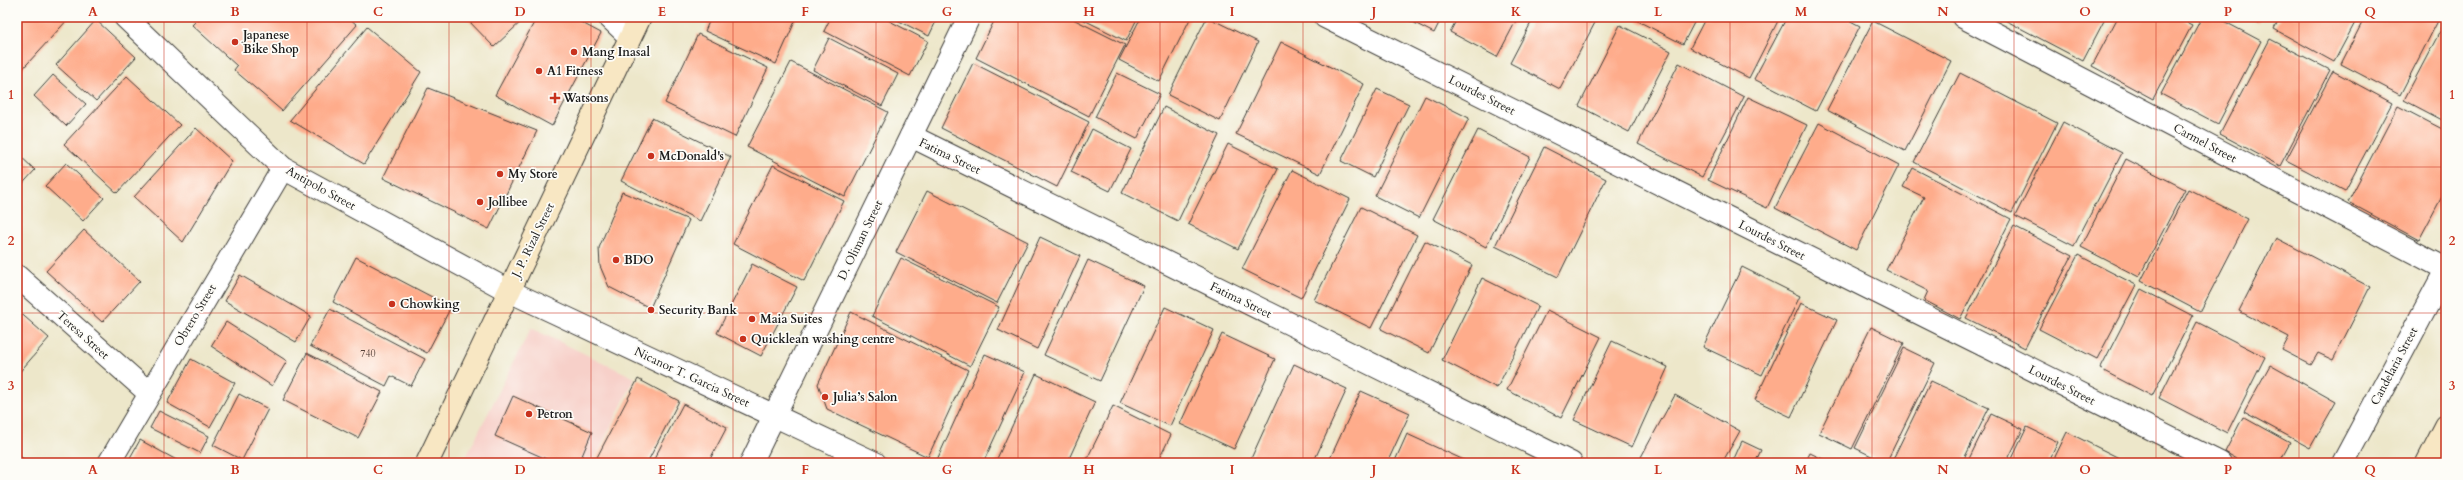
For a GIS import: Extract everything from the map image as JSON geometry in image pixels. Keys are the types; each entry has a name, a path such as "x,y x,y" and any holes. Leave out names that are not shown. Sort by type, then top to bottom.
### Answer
{"main road":[{"name":"J. P. Rizal Street","path":"427,463 640,17"},
{"path":"2427,463 2446,426"}],"street":[{"name":"Antipolo Street","path":"125,17 283,168 509,291"},
{"path":"609,17 630,37"},
{"name":"D. Oliman Street","path":"751,463 969,17"},
{"name":"Lourdes Street","path":"1325,17 2220,463"},
{"name":"Carmel Street","path":"1963,17 2446,269"},
{"name":"Fatima Street","path":"910,136 1571,463"},
{"name":"Obrero Street","path":"109,463 283,168"},
{"name":"Candelaria Street","path":"2343,463 2446,269"},
{"name":"Teresa Street","path":"17,276 149,393"},
{"name":"Nicanor T. Garcia Street","path":"509,291 875,463"}],"shaded area":[{"path":"531,328 635,378 593,463 463,463"}],"building":[{"path":"70,17 17,75 17,18"},
{"path":"200,17 348,17 357,25 282,111 234,70 237,66 192,25"},
{"path":"465,17 526,17 494,47"},
{"path":"537,17 571,17 601,33 552,126 495,95"},
{"path":"711,17 797,17 776,64 705,31"},
{"path":"831,17 882,17 928,41 910,76 824,31"},
{"path":"891,17 938,17 929,36"},
{"path":"996,17 1069,17 1125,45 1089,116 976,58"},
{"path":"1078,17 1138,17 1126,41"},
{"path":"1141,17 1191,17 1159,81 1119,60"},
{"path":"1207,17 1258,42 1220,121 1168,95"},
{"path":"1403,17 1442,17 1434,33"},
{"path":"1458,17 1518,17 1497,57 1450,32"},
{"path":"1534,17 1598,17 1560,89 1510,63"},
{"path":"1630,17 1697,17 1683,44"},
{"path":"1706,17 1780,17 1749,78 1690,48"},
{"path":"1787,17 1843,17 1860,26 1816,111 1754,79"},
{"path":"1999,17 2106,17 2083,61"},
{"path":"2118,17 2176,17 2192,25 2153,99 2092,66"},
{"path":"2202,17 2216,17 2261,41 2218,124 2161,94"},
{"path":"2248,17 2262,17 2259,23"},
{"path":"2280,17 2358,17 2334,62 2274,29"},
{"path":"2365,17 2440,17 2400,95 2341,64"},
{"path":"96,20 136,57 96,101 56,65"},
{"path":"2446,20 2446,122 2404,100"},
{"path":"1873,21 1951,61 1905,151 1827,110"},
{"path":"1620,25 1671,51 1629,132 1579,106"},
{"path":"367,27 421,72 364,164 290,120"},
{"path":"698,34 768,68 735,137 665,103"},
{"path":"829,38 898,74 882,106 813,70"},
{"path":"2270,39 2330,70 2280,166 2220,134"},
{"path":"1281,42 1364,84 1320,174 1236,134"},
{"path":"791,62 888,112 845,197 747,147"},
{"path":"973,63 1089,122 1057,187 941,128"},
{"path":"1679,63 1744,97 1702,177 1638,144"},
{"path":"2333,71 2392,103 2345,191 2286,160"},
{"path":"1117,73 1160,94 1137,139 1095,117"},
{"path":"1960,73 2057,123 2012,213 1914,162"},
{"path":"53,75 86,104 66,126 34,96"},
{"path":"127,76 180,125 117,193 64,144"},
{"path":"428,88 537,131 489,229 383,178"},
{"path":"1377,89 1409,104 1373,177 1341,161"},
{"path":"1425,96 1469,118 1419,218 1375,196"},
{"path":"1748,97 1807,125 1767,208 1708,180"},
{"path":"2398,106 2446,131 2446,189 2419,240 2348,202"},
{"path":"1164,107 1219,135 1178,221 1122,193"},
{"path":"652,118 731,157 700,221 621,181"},
{"path":"2063,122 2122,153 2074,246 2015,216"},
{"path":"1819,123 1899,165 1856,250 1775,208"},
{"path":"196,128 232,161 183,242 134,197"},
{"path":"1092,129 1131,149 1110,191 1071,172"},
{"path":"1478,130 1530,157 1486,247 1433,219"},
{"path":"1228,144 1278,169 1238,249 1188,224"},
{"path":"1544,147 1606,179 1558,277 1495,246"},
{"path":"17,153 35,170 17,190"},
{"path":"2126,159 2185,189 2139,277 2081,247"},
{"path":"66,163 104,198 83,221 45,186"},
{"path":"773,165 844,201 804,281 733,244"},
{"path":"1913,168 2011,219 1960,319 1924,300 1928,291 1886,270 1924,197 1903,187"},
{"path":"1292,170 1350,199 1301,298 1242,269"},
{"path":"2188,189 2248,219 2200,312 2141,281"},
{"path":"927,191 1028,242 997,303 896,252"},
{"path":"622,192 689,220 650,308 609,287 600,266 599,248"},
{"path":"1361,207 1417,235 1371,328 1314,300"},
{"path":"2014,226 2072,256 2025,348 1966,318"},
{"path":"84,230 140,281 102,322 46,271"},
{"path":"1040,237 1080,256 1037,349 998,330"},
{"path":"2276,238 2370,287 2333,360 2318,353 2311,365 2282,350 2289,337 2239,311"},
{"path":"1425,241 1472,265 1429,353 1381,329"},
{"path":"2078,255 2136,285 2097,359 2039,329"},
{"name":"Chowking","path":"356,257 451,307 427,353 333,302"},
{"path":"901,258 999,307 970,366 872,316"},
{"path":"1088,260 1144,286 1100,381 1044,355"},
{"path":"752,264 797,287 761,356 717,333"},
{"path":"1742,267 1800,296 1762,375 1703,347"},
{"path":"240,275 311,316 296,342 225,301"},
{"path":"1482,278 1538,306 1497,388 1442,360"},
{"path":"2141,289 2193,316 2152,396 2100,369"},
{"path":"1801,303 1837,320 1791,417 1755,400"},
{"path":"1165,307 1214,330 1170,426 1120,403"},
{"path":"330,309 425,359 411,386 391,376 386,386 310,346"},
{"path":"17,310 49,338 17,375"},
{"path":"1547,310 1601,337 1561,418 1507,390"},
{"path":"851,312 968,370 928,457 827,409 818,384"},
{"path":"226,322 287,361 272,386 211,346"},
{"path":"2197,322 2265,357 2227,433 2159,398"},
{"path":"1871,327 1904,343 1852,449 1819,433"},
{"path":"1222,334 1275,359 1234,449 1180,424"},
{"path":"1612,341 1668,367 1632,447 1574,420"},
{"path":"1904,348 1935,363 1886,463 1855,448"},
{"path":"307,353 382,392 358,438 283,400"},
{"path":"985,354 1025,372 983,463 938,463 936,462"},
{"path":"191,359 235,383 210,427 167,403"},
{"path":"1294,364 1347,389 1313,463 1249,463"},
{"path":"2270,365 2336,402 2310,448 2244,412"},
{"path":"1036,374 1095,402 1067,463 995,463"},
{"path":"638,379 679,401 647,463 594,463"},
{"path":"1931,381 1989,408 1962,463 1891,463"},
{"path":"1361,391 1410,413 1387,463 1328,463"},
{"path":"239,394 268,409 242,460 213,445"},
{"path":"1675,395 1740,431 1722,463 1651,463 1641,457"},
{"name":"Petron","path":"513,396 592,432 579,463 555,463 495,436"},
{"path":"683,404 727,427 708,463 652,463"},
{"path":"1113,406 1171,435 1157,463 1085,463"},
{"path":"159,411 209,436 200,453 150,428"},
{"path":"1991,414 2023,429 2006,463 1967,463"},
{"path":"2243,417 2290,443 2279,463 2244,463 2225,452"},
{"path":"2027,427 2058,442 2048,463 2010,463"},
{"path":"2067,432 2129,463 2052,463"},
{"path":"1407,434 1464,460 1463,463 1394,463"},
{"path":"140,440 182,463 127,463"},
{"path":"1742,441 1761,450 1755,463 1732,463"},
{"path":"1810,453 1831,463 1805,463"},
{"path":"18,455 29,463 17,463"}],"place":[{"name":"Japanese Bike Shop","path":"235,42"},
{"name":"Mang Inasal","path":"574,52"},
{"name":"A1 Fitness","path":"539,71"},
{"name":"Watsons","path":"555,98"},
{"name":"McDonald's","path":"651,156"},
{"name":"My Store","path":"500,174"},
{"name":"Jollibee","path":"480,202"},
{"name":"BDO","path":"616,260"},
{"name":"Chowking","path":"392,304"},
{"name":"Security Bank","path":"651,310"},
{"name":"Maia Suites","path":"752,319"},
{"name":"Quicklean washing centre","path":"743,339"},
{"name":"Julia’s Salon","path":"825,397"},
{"name":"Petron","path":"529,414"}]}
